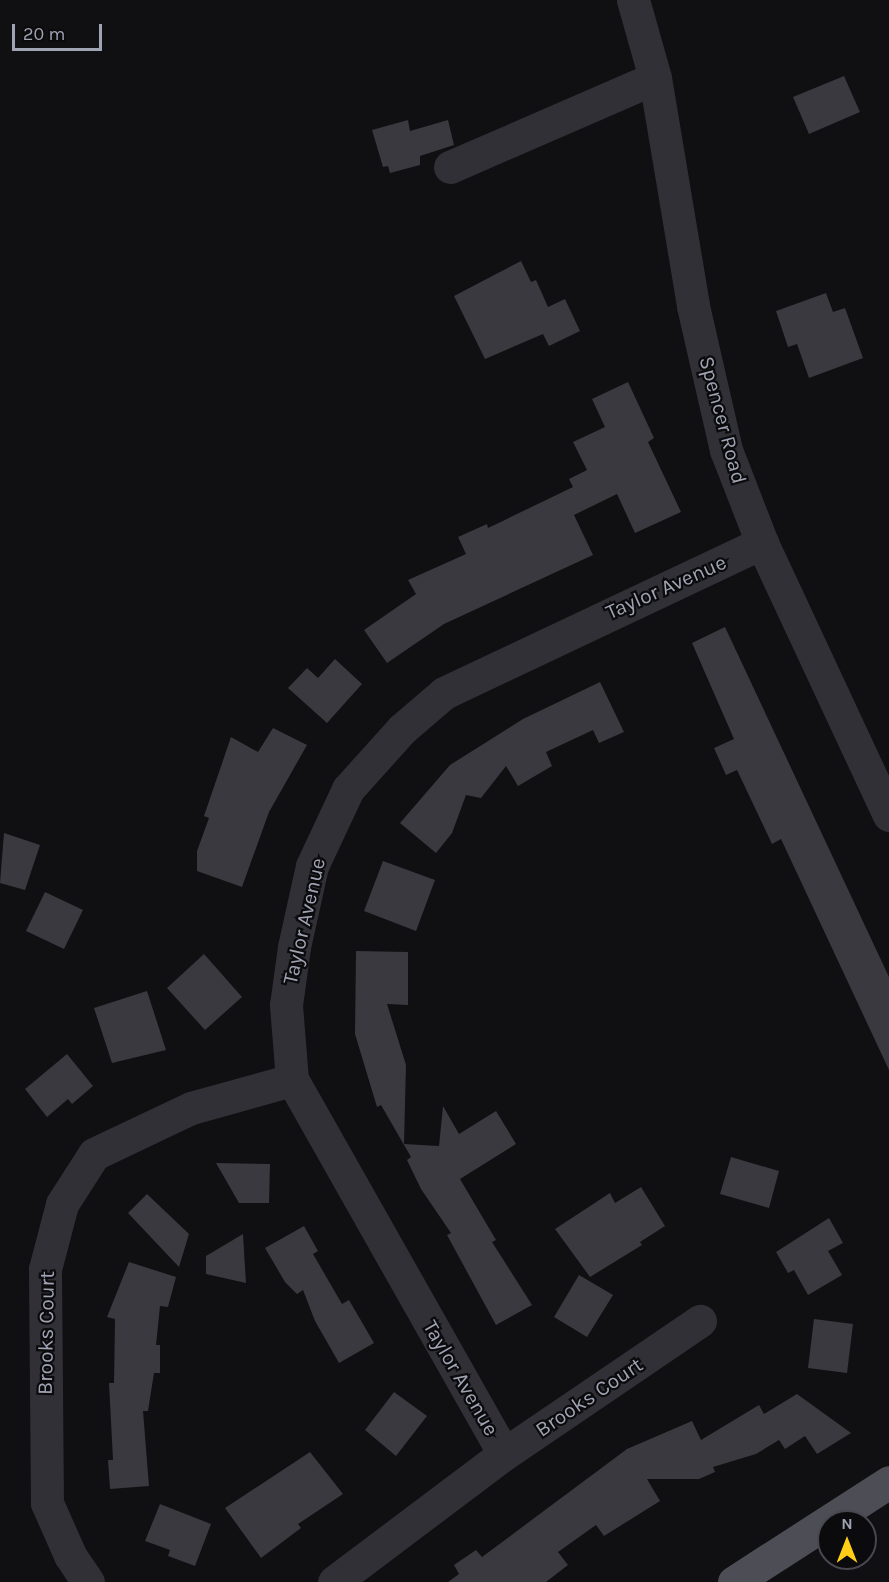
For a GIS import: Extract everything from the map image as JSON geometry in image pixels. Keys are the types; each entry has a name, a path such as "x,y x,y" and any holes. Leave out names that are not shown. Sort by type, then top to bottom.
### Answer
{"main road":[{"path":"734,1582 889,1482"}],"street":[{"name":"Spencer Road","path":"633,0 655,78 696,317 726,450 762,543 889,815"},
{"path":"450,167 655,78"},
{"name":"Taylor Avenue","path":"504,1454 292,1080 286,1005 294,947 312,866 348,789 402,729 444,693 762,543"},
{"name":"Brooks Court","path":"88,1582 70,1555 47,1503 45,1269 62,1204 94,1154 191,1108 292,1080"},
{"name":"Brooks Court","path":"334,1582 504,1454 700,1321"}],"building":[{"path":"844,76 860,112 809,134 793,97"},
{"path":"408,120 410,131 448,120 454,145 420,156 420,165 390,173 388,166 383,167 372,130"},
{"path":"521,261 531,282 536,280 548,307 565,299 580,331 549,346 543,334 485,359 454,296"},
{"path":"826,293 833,312 845,308 863,358 809,378 797,344 788,347 776,311"},
{"path":"628,382 654,438 648,442 681,512 635,533 617,494 574,515 593,555 444,624 387,663 364,630 416,594 408,580 466,554 458,537 487,524 488,528 573,487 569,479 587,470 573,442 605,427 592,399"},
{"path":"725,627 889,977 889,1070 781,839 772,844 737,770 726,775 714,748 734,739 692,643"},
{"path":"335,659 362,684 327,723 288,688 307,668 318,678"},
{"path":"600,682 624,732 599,743 593,730 546,752 552,766 518,786 506,766 481,798 466,795 452,833 436,853 400,823 450,765 523,719"},
{"path":"273,728 307,745 269,812 242,887 197,871 197,851 209,818 204,816 231,737 258,752"},
{"path":"4,833 40,845 25,890 0,883"},
{"path":"383,861 435,880 416,931 364,911"},
{"path":"45,892 83,910 64,949 26,931"},
{"path":"356,951 408,952 408,1005 387,1004 406,1065 404,1144 439,1146 443,1106 459,1134 496,1111 516,1144 460,1179 496,1240 492,1242 532,1305 496,1325 447,1235 451,1233 421,1189 407,1160 411,1157 381,1105 377,1107 355,1034"},
{"path":"204,954 242,997 205,1030 167,988"},
{"path":"147,991 166,1050 112,1063 94,1008"},
{"path":"67,1054 93,1086 72,1104 68,1099 47,1117 25,1089"},
{"path":"731,1157 779,1171 769,1208 720,1194"},
{"path":"216,1163 270,1164 269,1203 239,1203"},
{"path":"641,1187 665,1226 640,1242 642,1245 590,1277 555,1229 610,1193 615,1203"},
{"path":"147,1194 189,1234 179,1267 128,1213"},
{"path":"829,1218 843,1243 828,1251 842,1275 808,1295 794,1270 788,1273 776,1252"},
{"path":"304,1226 318,1251 313,1254 342,1304 349,1300 374,1343 339,1363 315,1321 303,1290 297,1294 285,1282 265,1248"},
{"path":"243,1234 246,1283 206,1274 206,1256"},
{"path":"129,1262 176,1277 168,1307 160,1306 156,1345 160,1345 160,1373 154,1373 148,1411 143,1411 149,1486 110,1489 108,1460 113,1460 109,1383 114,1383 115,1319 107,1317"},
{"path":"579,1275 613,1295 587,1337 554,1317"},
{"path":"814,1319 853,1324 847,1373 808,1368"},
{"path":"394,1392 427,1416 396,1456 365,1430"},
{"path":"797,1394 851,1433 817,1454 805,1436 785,1449 779,1440 756,1454 713,1467 715,1472 699,1479 647,1479 660,1501 604,1536 596,1525 558,1552 568,1565 546,1582 448,1582 459,1574 454,1565 476,1550 482,1557 627,1449 692,1421 701,1440 759,1405 764,1414"},
{"path":"310,1452 343,1494 298,1524 301,1528 261,1558 225,1508"},
{"path":"160,1504 211,1524 195,1566 168,1556 170,1550 145,1541"}]}
